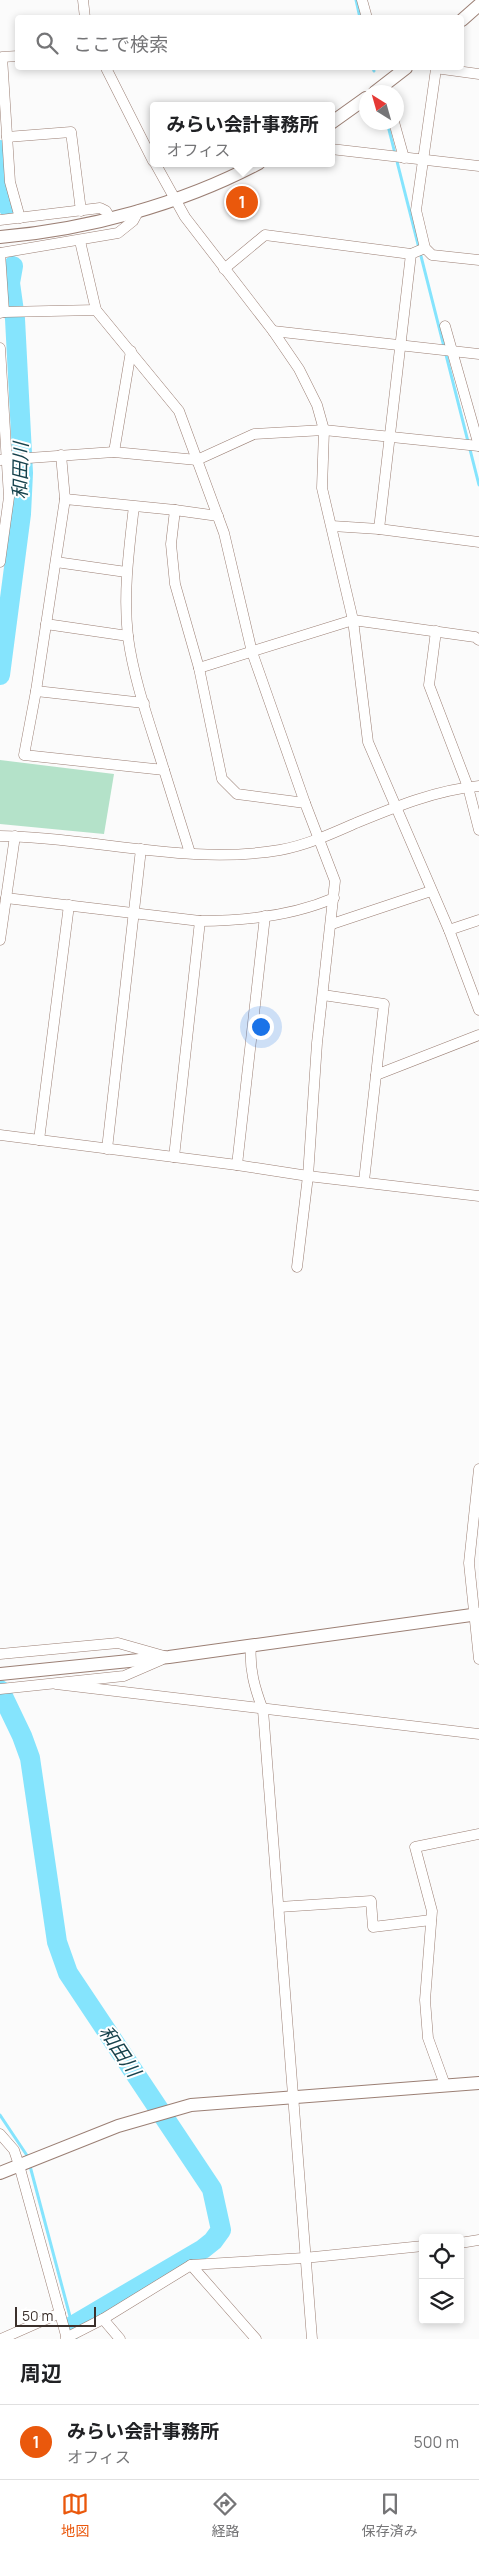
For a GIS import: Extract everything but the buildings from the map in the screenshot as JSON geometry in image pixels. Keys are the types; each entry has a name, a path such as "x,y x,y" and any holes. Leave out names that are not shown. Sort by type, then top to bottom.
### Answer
{"street":[{"path":"83,0 85,15"},
{"path":"362,0 366,15"},
{"path":"464,18 479,5"},
{"path":"15,56 2,57 10,182 20,218"},
{"path":"107,70 150,147"},
{"path":"386,85 399,70"},
{"path":"436,70 416,210 426,248 432,255 479,260"},
{"path":"450,70 479,74"},
{"path":"335,120 359,103"},
{"path":"396,130 404,158"},
{"path":"7,137 71,132 81,210"},
{"path":"335,149 479,166"},
{"path":"157,167 185,217 273,331 299,369 317,405 324,430 322,488 353,620 368,742 449,930 479,1010"},
{"path":"0,237 65,228 139,210 174,199 250,167"},
{"path":"0,220 100,208 106,211 110,218"},
{"path":"96,310 3,313 0,253 118,233 133,221 139,210"},
{"path":"224,269 265,236 412,254 426,248"},
{"path":"80,240 96,310 179,411 224,532 252,652 317,840 335,881 332,924 317,1043 308,1176 297,1268"},
{"path":"379,529 412,254"},
{"path":"7,459 114,452 197,460 254,434 324,430 479,446 445,326"},
{"path":"273,331 479,354"},
{"path":"0,348 9,497 3,527 0,562"},
{"path":"114,452 131,351"},
{"path":"61,455 65,499 36,691 24,755 164,770"},
{"path":"65,499 218,516"},
{"path":"134,506 126,572 128,636 144,704 190,853"},
{"path":"176,510 171,544 175,584 199,668 222,779 237,794 305,803"},
{"path":"332,526 379,529 479,542"},
{"path":"56,562 126,572"},
{"path":"199,668 353,620 475,637 479,640"},
{"path":"46,624 128,636"},
{"path":"436,632 428,685 474,787 479,830"},
{"path":"36,691 144,704"},
{"path":"0,836 190,853 252,854 282,850 317,840 396,806 474,787"},
{"path":"0,940 15,836"},
{"path":"107,1148 142,849"},
{"path":"332,924 431,891"},
{"path":"6,898 200,921 241,920 297,911 334,898"},
{"path":"39,1140 70,905"},
{"path":"237,1165 265,916"},
{"path":"449,930 479,920"},
{"path":"174,1157 200,921"},
{"path":"323,995 384,1004 364,1181"},
{"path":"376,1075 479,1036"},
{"path":"0,1135 237,1165 308,1176 364,1181 479,1196"},
{"path":"479,1470 469,1563 477,1614 479,1658"},
{"path":"0,1674 169,1657 477,1614"},
{"path":"0,1654 118,1643 169,1657"},
{"path":"251,1646 250,1662 256,1690 263,1710 294,2096 304,2258 312,2339"},
{"path":"2,1689 124,1676 169,1657"},
{"path":"56,1684 263,1710 479,1734"},
{"path":"445,2085 428,2038 425,2000 432,1911 415,1847 479,1834"},
{"path":"279,1907 370,1901 373,1927 431,1920"},
{"path":"0,2173 118,2126 191,2105 479,2083"},
{"path":"0,2134 25,2162 60,2313 68,2337 103,2319 191,2265 304,2258 419,2246"},
{"path":"464,2242 479,2240"},
{"path":"191,2265 256,2339"},
{"path":"1,2339 60,2313"},
{"path":"103,2319 120,2339"}],"green space":[{"path":"0,760 114,774 104,834 0,824"}],"waterway":[{"path":"356,0 359,15"},
{"path":"389,130 479,485"},
{"name":"和田川","path":"0,150 9,208"},
{"name":"和田川","path":"0,675 21,514 23,473 15,319 10,283 13,266"},
{"name":"和田川","path":"0,1690 22,1736 30,1758 57,1942 68,1973 212,2189 221,2230 213,2241 203,2249 72,2326"},
{"path":"0,2115 28,2157"},
{"path":"30,2166 76,2339"}],"place":[{"name":"みらい会計事務所","path":"242,202"}]}
